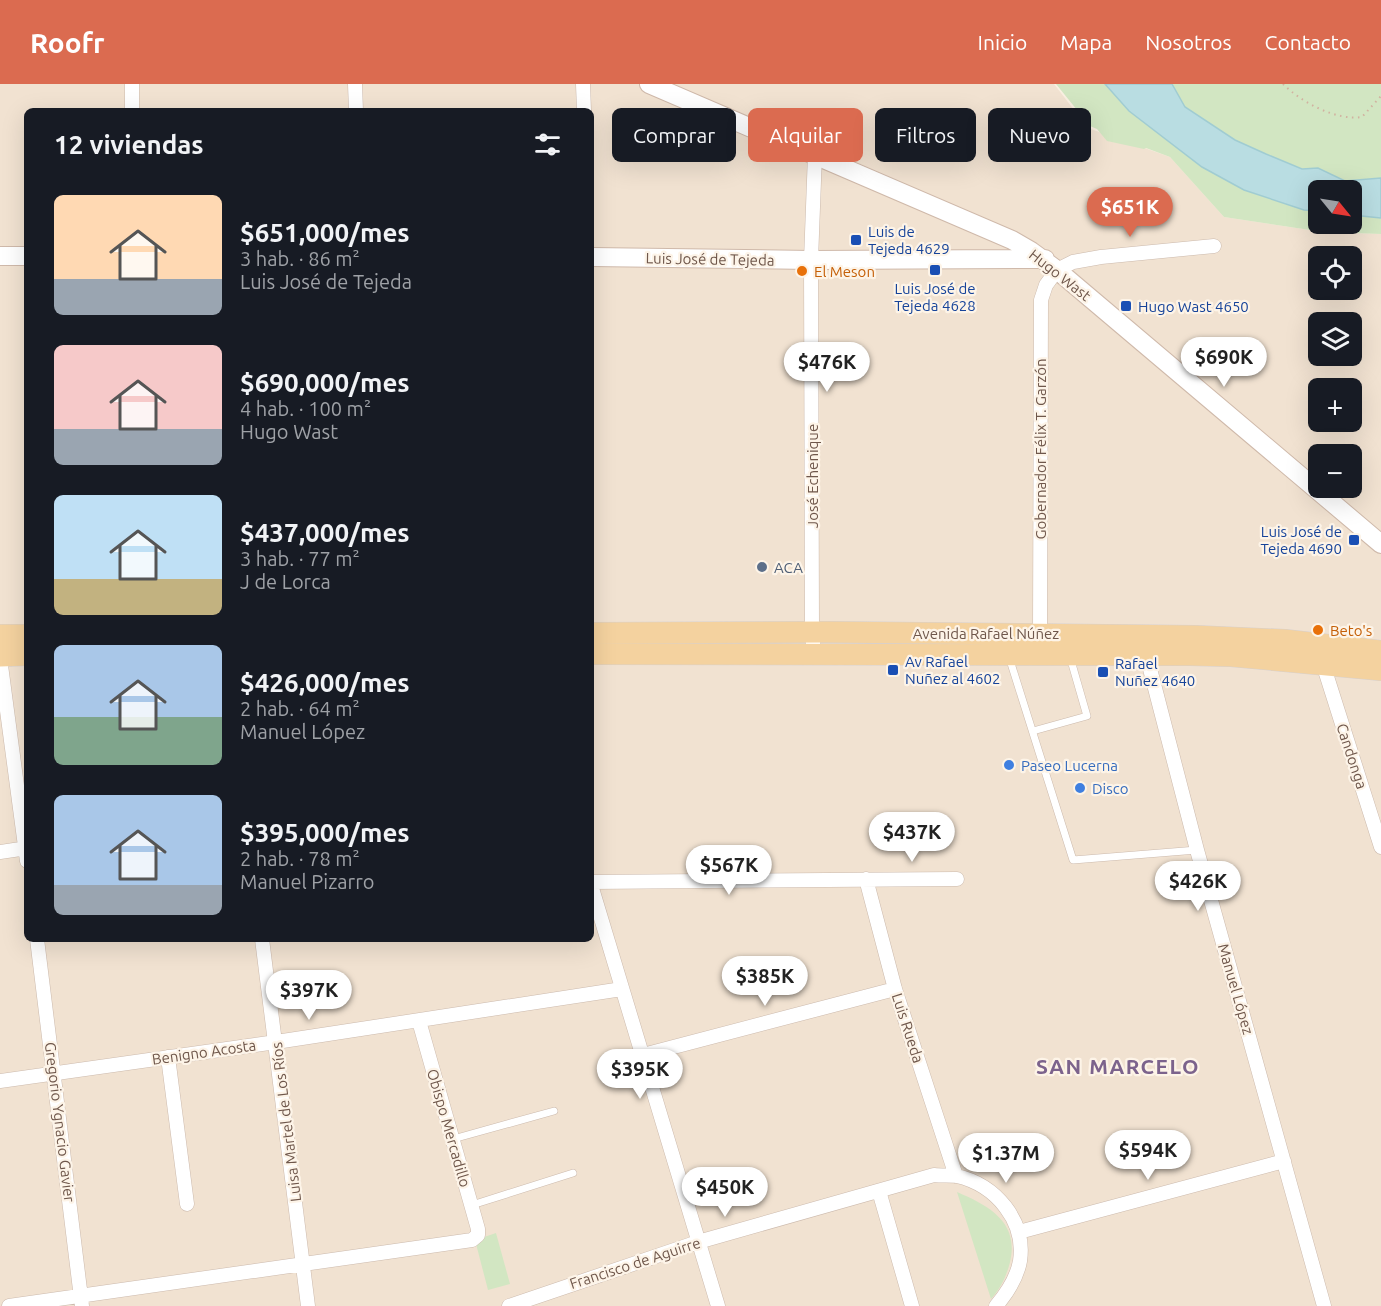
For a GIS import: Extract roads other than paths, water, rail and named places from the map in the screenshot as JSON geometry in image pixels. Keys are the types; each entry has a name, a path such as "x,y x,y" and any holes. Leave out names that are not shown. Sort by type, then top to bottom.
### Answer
{"main road":[{"name":"Hugo Wast","path":"649,84 748,126"},
{"name":"Hugo Wast","path":"833,162 1012,240 1051,265 1381,544"},
{"path":"0,256 24,256"},
{"name":"Luis José de Tejeda","path":"594,257 1051,265"},
{"name":"Avenida Rafael Núñez","path":"594,633 1040,633 1231,656 1381,670"},
{"path":"0,636 24,634"},
{"name":"Avenida Rafael Núñez","path":"594,654 1070,655 1147,645 1256,638 1381,651"},
{"path":"0,657 24,655"}],"street":[{"path":"132,84 132,108"},
{"path":"355,84 356,108"},
{"path":"583,84 584,108"},
{"name":"José Echenique","path":"814,654 812,632 811,260 815,162"},
{"name":"Luis José de Tejeda","path":"1051,265 1101,256 1214,246"},
{"name":"Gobernador Félix T. Garzón","path":"1040,633 1041,300 1051,265"},
{"name":"Manuel López","path":"1147,645 1197,850 1284,1161 1321,1305"},
{"path":"0,657 24,837"},
{"name":"Candonga","path":"1323,664 1381,847"},
{"path":"0,852 24,852"},
{"name":"Luis Rueda","path":"866,879 896,989 956,1176"},
{"path":"594,883 957,879"},
{"path":"594,893 718,1306"},
{"name":"Gregorio Ygnacio Gavier","path":"37,942 82,1300"},
{"name":"Luisa Martel de Los Ríos","path":"262,942 308,1306"},
{"name":"Benigno Acosta","path":"0,1081 419,1021 622,989"},
{"path":"643,1055 896,989"},
{"name":"Obispo Mercadillo","path":"303,1264 472,1240 478,1235 472,1205 419,1021"},
{"path":"168,1057 187,1204"},
{"path":"996,1306 1012,1285 1020,1261 1019,1232 1284,1161"},
{"name":"Francisco de Aguirre","path":"509,1306 698,1242 934,1175 956,1176 990,1190 1013,1218 1019,1232"},
{"path":"879,1191 912,1306"},
{"path":"9,1306 82,1300 303,1264"}],"lane":[{"path":"1009,655 1073,860 1197,850"},
{"path":"1032,731 1087,716 1070,655"},
{"path":"453,1139 554,1111"},
{"path":"472,1205 573,1173"}],"water":[{"path":"1105,84 1172,84 1185,107 1235,140 1302,169 1318,168 1343,180 1308,180 1308,210 1304,210 1244,190 1202,167 1129,111"},
{"path":"1381,178 1381,218 1362,216 1362,180 1357,180"}],"place":[{"name":"Luis de Tejeda 4629","path":"856,240"},
{"name":"Luis José de Tejeda 4628","path":"935,270"},
{"name":"El Meson","path":"802,271"},
{"name":"Hugo Wast 4650","path":"1126,306"},
{"name":"Luis José de Tejeda 4690","path":"1354,540"},
{"name":"ACA","path":"762,567"},
{"name":"Beto's","path":"1318,630"},
{"name":"Av Rafael Nuñez al 4602","path":"893,670"},
{"name":"Rafael Nuñez 4640","path":"1103,672"},
{"name":"Paseo Lucerna","path":"1009,765"},
{"name":"Disco","path":"1080,788"}],"district":[{"name":"SAN MARCELO","path":"1118,1066"}]}
